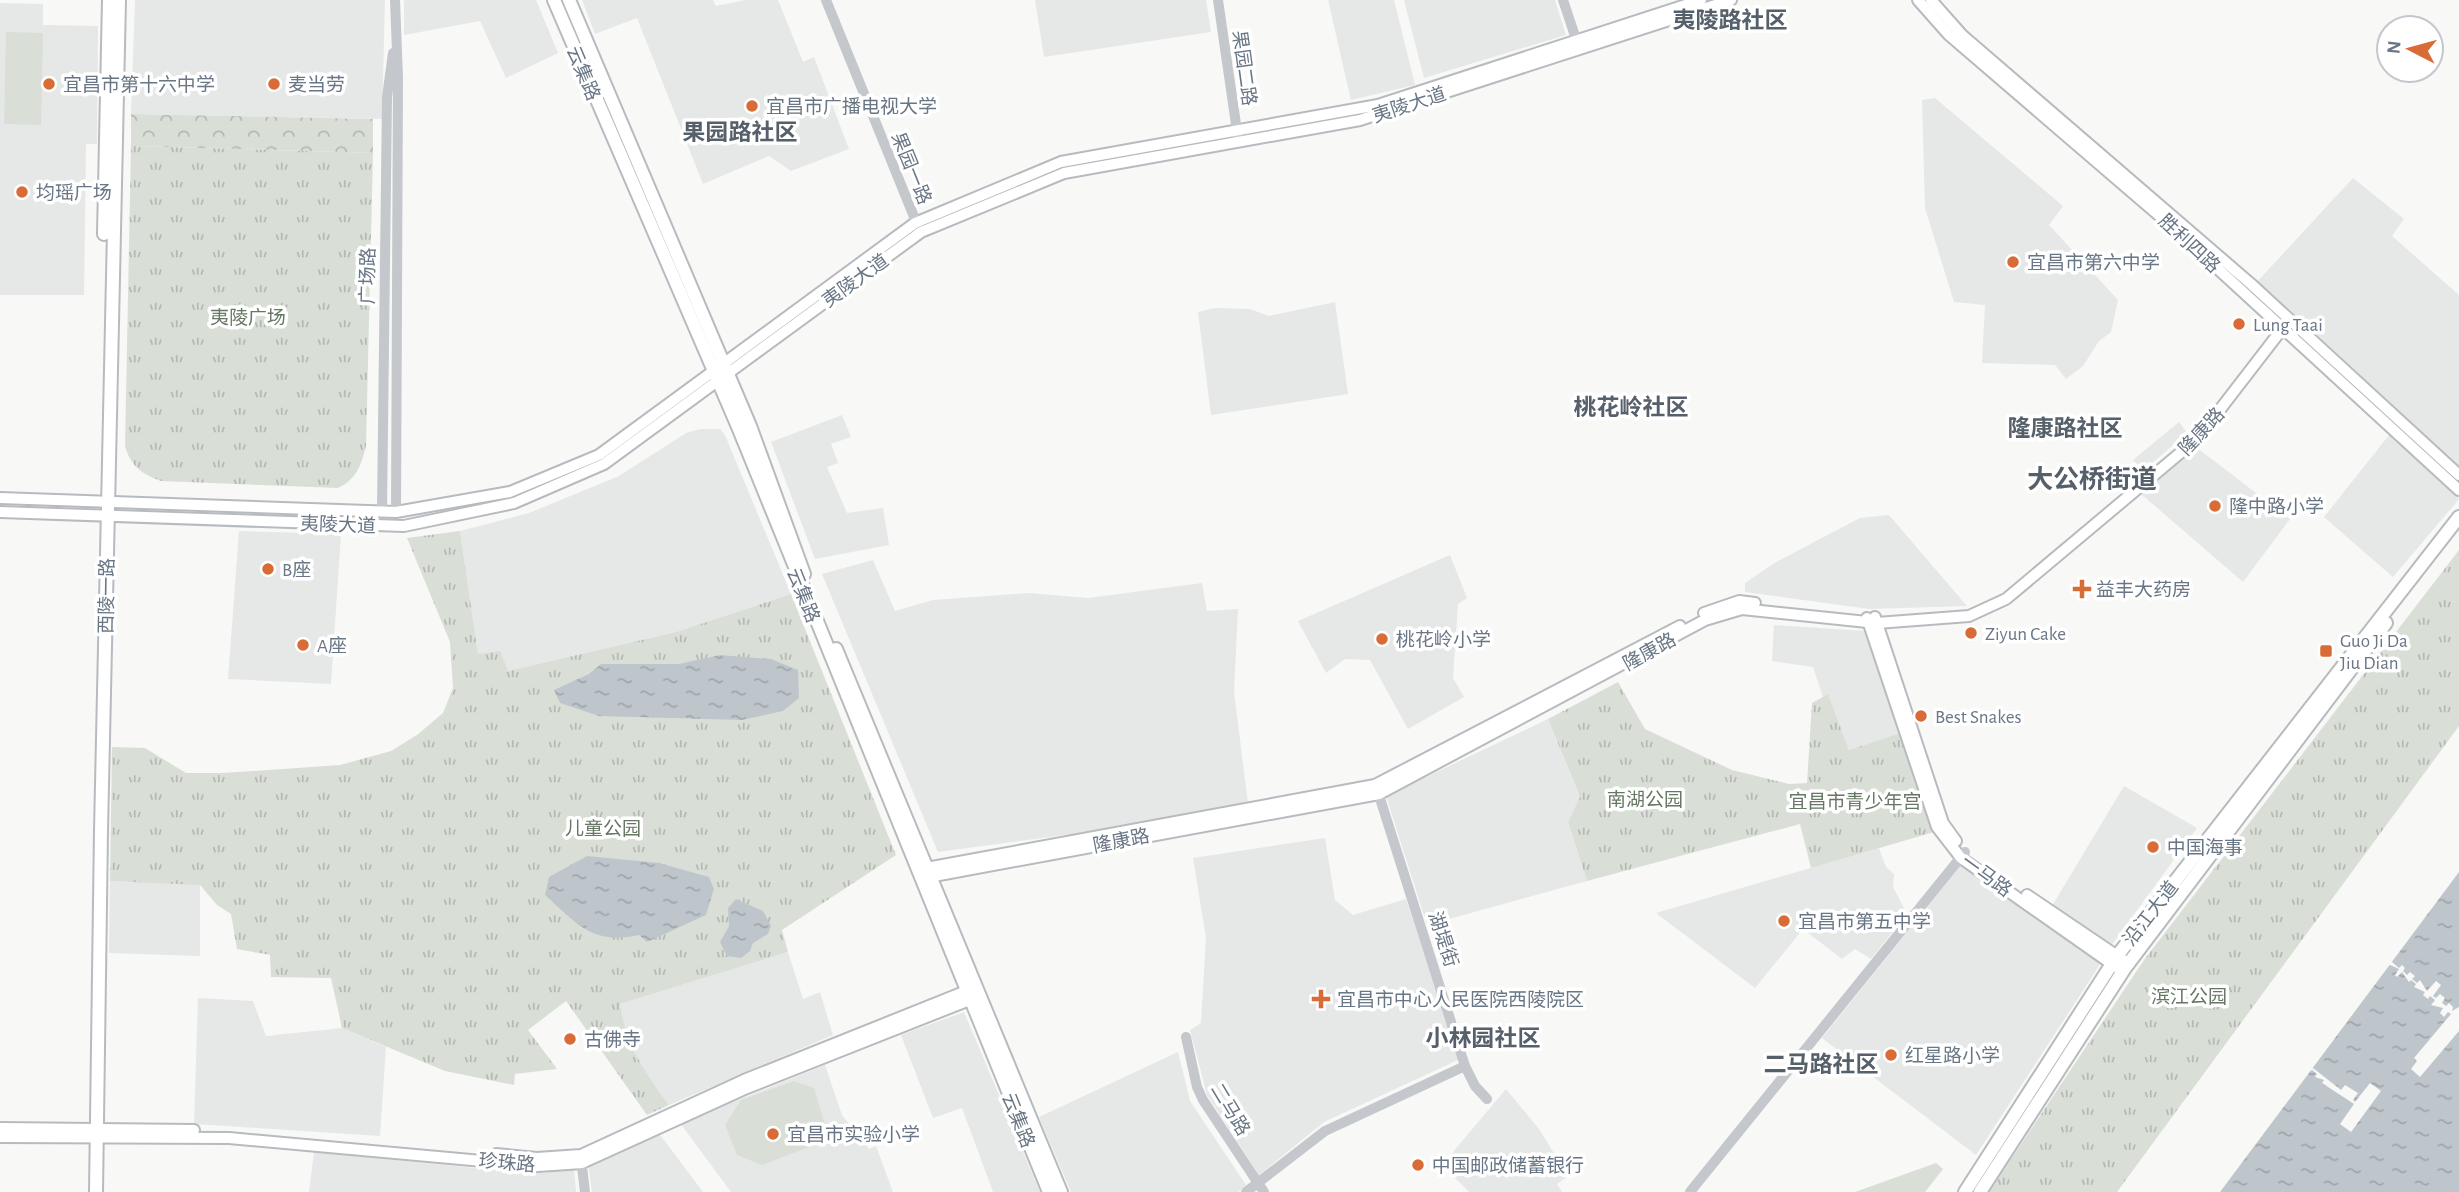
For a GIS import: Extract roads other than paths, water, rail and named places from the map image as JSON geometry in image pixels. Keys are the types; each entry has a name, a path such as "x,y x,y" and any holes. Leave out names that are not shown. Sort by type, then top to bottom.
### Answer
{"main road":[{"name":"西陵一路","path":"96,1192 94,1132 105,515 110,0"},
{"name":"西陵一路","path":"105,501 119,0"},
{"name":"云集路","path":"554,0 720,372 750,426 803,572 923,873 1061,1192"},
{"name":"云集路","path":"569,0 720,372"},
{"name":"夷陵大道","path":"0,498 396,512 510,492 599,454 720,372 918,227 1064,173 1378,105 1701,0"},
{"name":"夷陵大道","path":"1237,136 1360,120 1731,0"},
{"name":"胜利四路","path":"1918,0 1949,35 2459,475"},
{"name":"胜利四路","path":"1931,0 1962,34 2103,154 2459,490"},
{"name":"隆康路","path":"923,873 1377,790 1701,614 1739,601 1872,619 1966,610 2001,595 2193,435 2283,322"},
{"name":"夷陵大道","path":"0,512 404,526 514,503 604,464 720,372"},
{"name":"沿江大道","path":"1965,1192 2120,964 2459,517"},
{"name":"沿江大道","path":"1980,1192 2120,964 2459,530"},
{"name":"一马路","path":"1872,619 1937,827 1963,855 2120,964"},
{"name":"云集路","path":"973,993 1049,1192"},
{"name":"珍珠路","path":"0,1128 229,1138 538,1166 581,1159 756,1074 973,993"},
{"name":"西陵一路","path":"89,1192 94,1132"},
{"name":"珍珠路","path":"0,1137 94,1132"}],"street":[{"name":"广场路","path":"395,0 398,78 396,512"},
{"name":"果园一路","path":"826,0 918,227"},
{"name":"果园二路","path":"1217,0 1237,136"},
{"path":"1563,0 1577,42"},
{"name":"广场路","path":"382,512 387,81 395,42"},
{"name":"湖堤街","path":"1377,790 1465,1066 1475,1086 1487,1099"},
{"path":"1690,1192 1963,855"},
{"name":"二马路","path":"1186,1037 1197,1087 1203,1100 1260,1188"},
{"path":"1247,1192 1260,1188 1325,1131 1465,1066"},
{"path":"581,1159 585,1192"}],"water":[{"path":"720,655 771,659 798,670 799,698 783,711 742,720 599,716 560,703 554,690 589,674 601,664 679,664"},
{"path":"587,856 659,863 709,877 714,889 706,915 647,942 639,935 610,937 587,930 545,895 549,877"},
{"path":"2459,872 2459,1192 2220,1192"},
{"path":"736,899 763,911 771,926 768,934 753,943 750,951 741,958 727,956 720,942 729,926 728,908"}],"place":[{"name":"宜昌市第十六中学","path":"49,84"},
{"name":"麦当劳","path":"274,84"},
{"name":"宜昌市广播电视大学","path":"752,106"},
{"name":"均瑶广场","path":"22,192"},
{"name":"宜昌市第六中学","path":"2013,262"},
{"name":"Lung Taai","path":"2239,324"},
{"name":"隆中路小学","path":"2215,506"},
{"name":"B座","path":"268,569"},
{"name":"益丰大药房","path":"2082,589"},
{"name":"Ziyun Cake","path":"1971,633"},
{"name":"桃花岭小学","path":"1382,639"},
{"name":"A座","path":"303,645"},
{"name":"Guo Ji Da Jiu Dian","path":"2326,651"},
{"name":"Best Snakes","path":"1921,716"},
{"name":"中国海事","path":"2153,847"},
{"name":"宜昌市第五中学","path":"1784,921"},
{"name":"宜昌市中心人民医院西陵院区","path":"1321,999"},
{"name":"古佛寺","path":"570,1039"},
{"name":"红星路小学","path":"1891,1055"},
{"name":"宜昌市实验小学","path":"773,1134"},
{"name":"中国邮政储蓄银行","path":"1418,1165"}],"district":[{"name":"夷陵路社区","path":"1730,20"},
{"name":"果园路社区","path":"740,132"},
{"name":"桃花岭社区","path":"1631,407"},
{"name":"隆康路社区","path":"2065,428"},
{"name":"大公桥街道","path":"2092,479"},
{"name":"小林园社区","path":"1483,1038"},
{"name":"二马路社区","path":"1821,1064"}],"park label":[{"name":"夷陵广场","path":"248,317"},
{"name":"南湖公园","path":"1645,799"},
{"name":"宜昌市青少年宫","path":"1855,801"},
{"name":"儿童公园","path":"603,828"},
{"name":"滨江公园","path":"2189,996"}]}
